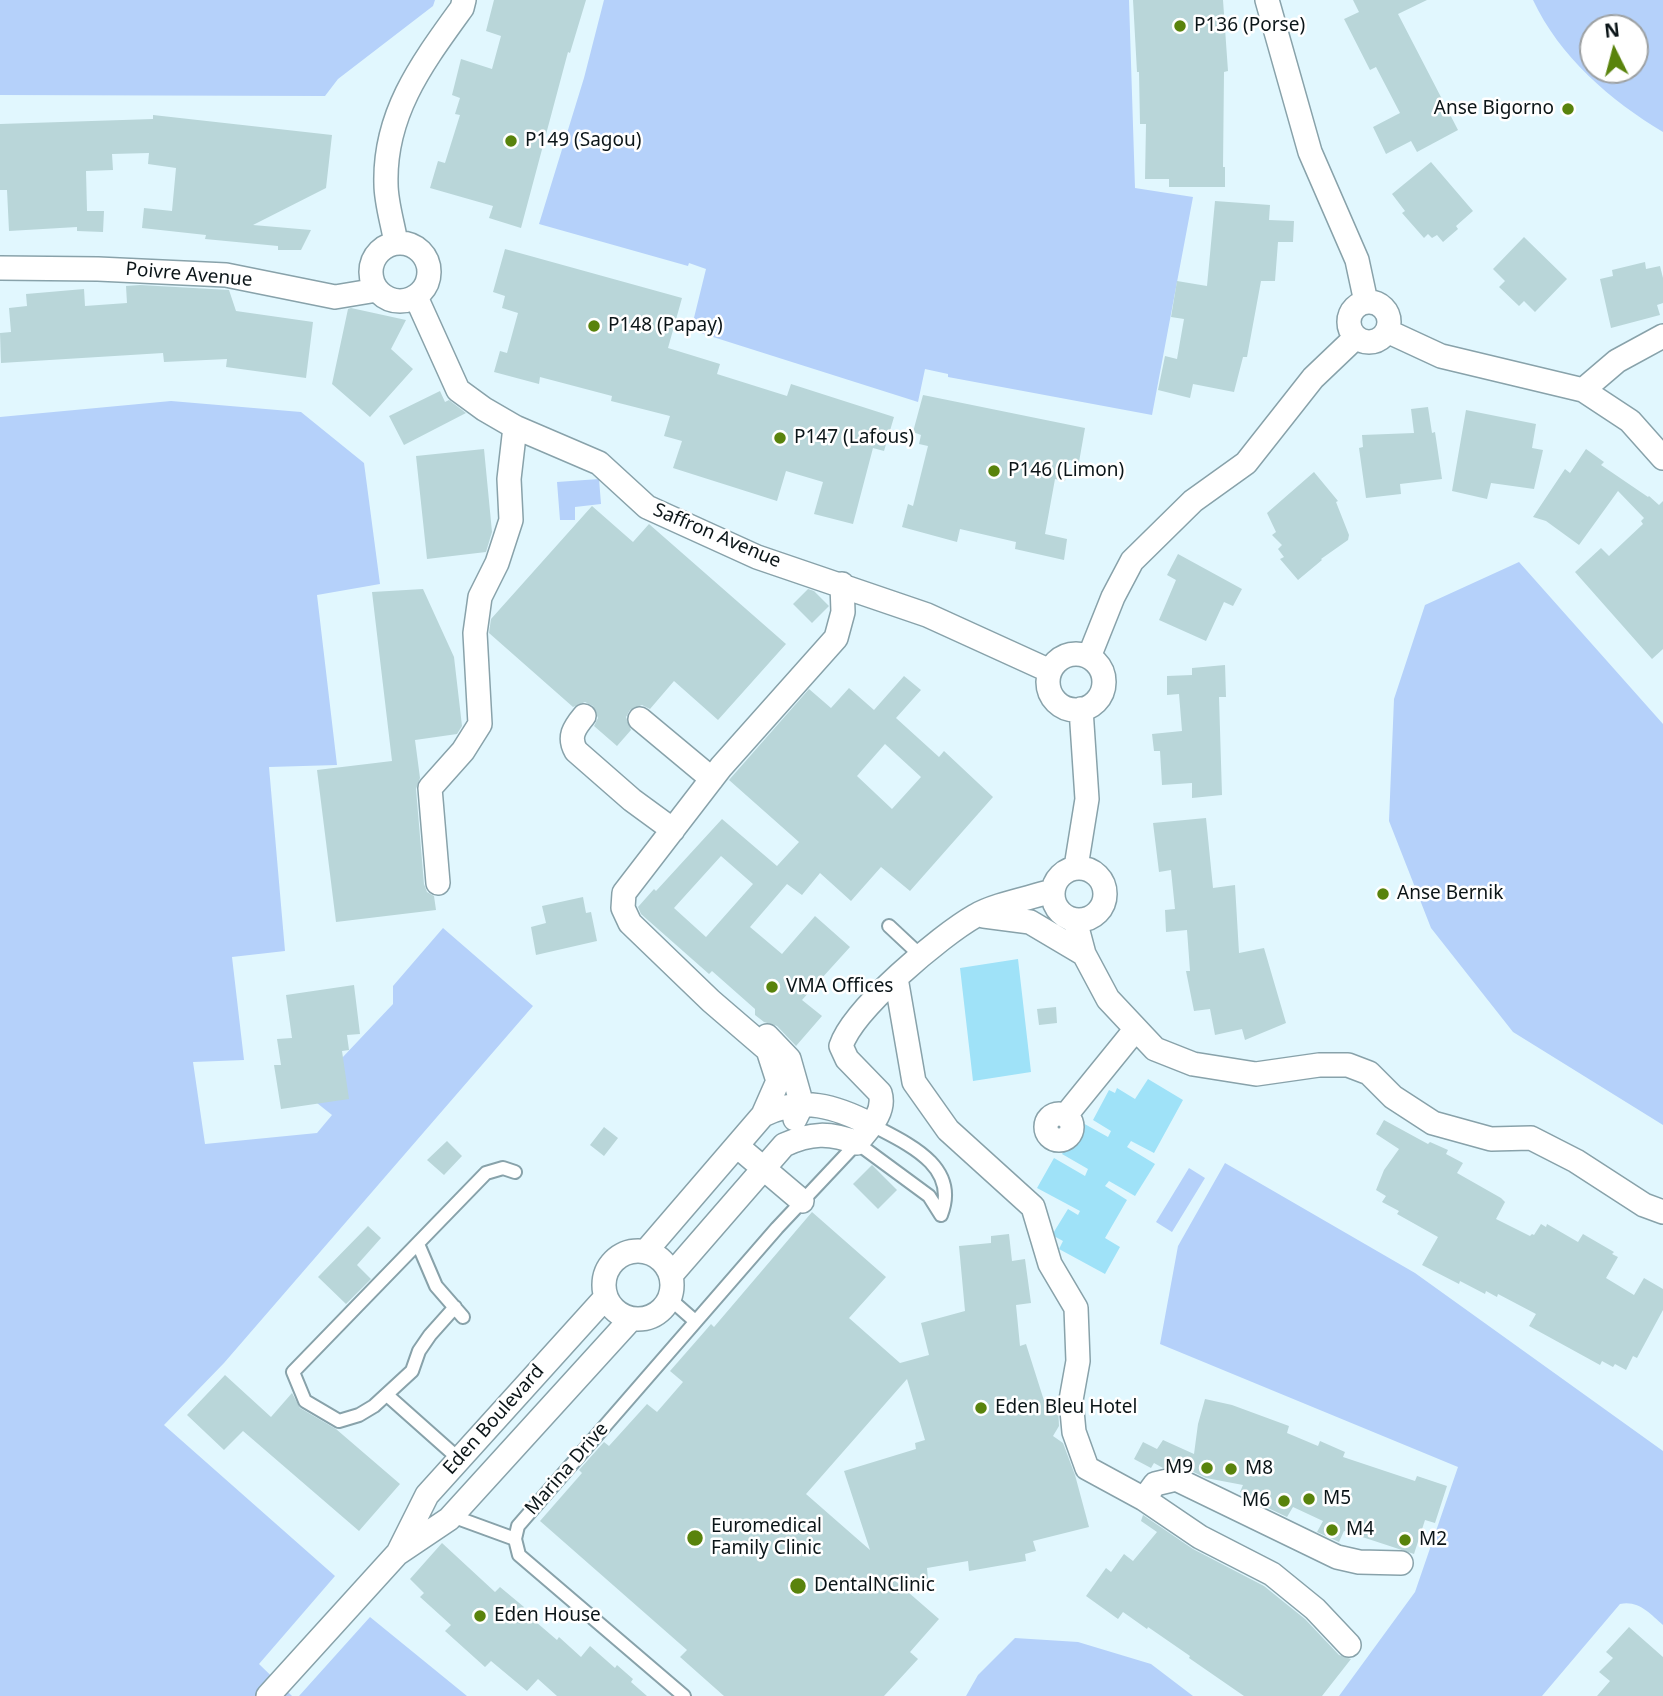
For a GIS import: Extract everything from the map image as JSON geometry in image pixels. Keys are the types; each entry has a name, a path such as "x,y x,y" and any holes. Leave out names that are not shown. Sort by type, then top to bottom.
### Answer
{"street":[{"path":"396,243 386,184 391,130 406,92 430,52 462,8 464,0"},
{"path":"1267,0 1310,152 1357,260 1366,302"},
{"path":"396,243 415,247 428,262 428,281 416,297 400,302 391,300 377,290 370,274 374,257 380,250 396,243"},
{"name":"Poivre Avenue","path":"0,268 226,275 335,296 377,290"},
{"name":"Saffron Avenue","path":"416,297 458,390 515,427 599,463 648,507 757,557 928,615 1050,671"},
{"path":"1366,302 1383,307 1389,319 1387,331 1383,336 1366,342 1356,337 1349,326 1350,313 1359,304 1366,302"},
{"path":"1387,331 1441,356 1583,390 1630,421 1663,458"},
{"path":"1583,390 1617,361 1663,336"},
{"path":"1089,657 1113,597 1132,561 1193,501 1246,463 1313,379 1356,337"},
{"path":"438,883 430,788 463,751 480,724 475,633 480,597 497,563 511,520 509,479 515,427"},
{"path":"646,1251 763,1115 778,1081 768,1051 630,923 623,908 624,893 712,779 836,638 843,611 842,584"},
{"path":"1080,654 1089,657 1102,671 1104,681 1098,699 1081,709 1072,710 1057,702 1048,687 1050,671 1063,657 1080,654"},
{"path":"1076,867 1087,799 1081,709"},
{"path":"584,716 572,732 576,751 632,800 673,830"},
{"path":"640,719 712,779"},
{"path":"1076,867 1093,872 1100,878 1105,894 1099,911 1084,920 1074,920 1067,918 1055,907 1052,891 1060,875 1076,867"},
{"path":"864,1134 881,1109 880,1093 847,1059 841,1046 845,1033 920,955 977,915 1052,891"},
{"path":"977,915 1030,922 1084,954"},
{"path":"1074,920 1084,954 1108,999 1155,1049 1193,1064 1256,1074 1319,1065 1348,1065 1369,1073 1393,1097 1433,1123 1491,1139 1531,1138 1576,1161 1644,1205 1663,1212"},
{"path":"681,971 752,1020 789,1059 802,1105 784,1146"},
{"path":"896,978 915,1082 948,1130 1033,1207 1051,1264 1076,1308 1078,1361 1071,1400 1074,1432 1087,1468 1144,1499 1200,1537 1272,1574 1315,1609 1349,1645"},
{"path":"1066,1115 1135,1030"},
{"path":"763,1115 776,1109 809,1104 842,1110 864,1134"},
{"path":"672,1274 784,1146 801,1137 820,1134 864,1134"},
{"path":"737,1146 802,1201"},
{"path":"634,1250 646,1251 657,1255 666,1264 672,1274 673,1287 670,1299 661,1312 646,1319 631,1319 611,1307 603,1285 613,1261 634,1250"},
{"name":"Eden Boulevard","path":"397,1554 427,1495 606,1297"},
{"name":"Eden Boulevard","path":"268,1696 397,1554 452,1516 631,1319"},
{"path":"1144,1499 1156,1484 1176,1479 1337,1557 1359,1562 1401,1563"}],"lane":[{"path":"889,926 920,955"},
{"path":"864,1134 905,1142 936,1168 942,1176 947,1193 942,1215 929,1196 864,1134"},
{"name":"Marina Drive","path":"515,1539 518,1526 695,1321 864,1134"},
{"path":"418,1244 436,1286 459,1312 430,1335 419,1351 412,1371 387,1395 359,1415 339,1421 305,1401 293,1372 486,1173 503,1168 514,1172"},
{"path":"670,1299 695,1321"},
{"path":"387,1395 459,1458"},
{"path":"452,1516 515,1539 519,1555 684,1696"}],"shaded area":[{"path":"0,0 435,0 433,6 338,79 325,96 0,95"},
{"path":"604,0 1129,0 1135,188 1193,197 1152,415 948,377 948,374 925,369 918,402 691,330 706,269 539,224 584,78"},
{"path":"1533,0 1663,0 1663,132 1624,106 1598,84 1649,84 1649,14 1579,14 1579,65 1557,40"},
{"path":"171,401 301,412 364,463 380,584 317,595 337,765 269,767 285,951 232,957 244,1060 193,1062 205,1144 317,1133 332,1115 307,1095 393,1004 393,986 443,928 533,1006 224,1363 164,1425 335,1576 259,1664 292,1696 0,1696 0,417"},
{"path":"599,479 601,504 575,507 575,520 560,520 557,482"},
{"path":"1519,562 1663,724 1663,1125 1513,1032 1431,928 1389,821 1394,699 1425,605"},
{"path":"1018,959 1031,1072 973,1081 960,968"},
{"path":"1148,1079 1183,1100 1154,1153 1131,1141 1127,1147 1155,1164 1135,1196 1109,1181 1105,1186 1127,1200 1105,1238 1120,1247 1105,1274 1059,1249 1063,1241 1052,1235 1068,1209 1078,1215 1080,1211 1037,1188 1054,1158 1085,1176 1088,1169 1062,1154 1081,1122 1108,1137 1111,1131 1093,1120 1109,1090 1115,1093 1117,1088 1135,1099"},
{"path":"1225,1163 1415,1273 1663,1451 1663,1625 1639,1606 1620,1604 1542,1696 1339,1696 1415,1592 1458,1467 1160,1344 1178,1246"},
{"path":"1189,1168 1205,1178 1172,1232 1156,1222"},
{"path":"370,1617 467,1696 299,1696"},
{"path":"1015,1638 1078,1642 1151,1664 1193,1696 966,1696 978,1675"}],"building":[{"name":"P149 (Sagou)","path":"494,0 586,0 570,53 568,52 521,228 489,218 493,206 430,188 438,161 445,163 460,115 455,114 460,98 452,95 461,59 492,69 501,36 486,31"},
{"path":"1133,0 1223,0 1228,71 1224,72 1225,187 1169,187 1169,179 1145,179 1146,124 1140,124"},
{"path":"1353,0 1427,0 1398,14 1458,130 1417,152 1411,141 1386,154 1373,127 1400,113 1376,67 1370,70 1344,19 1359,12"},
{"path":"153,115 332,135 326,188 253,225 311,230 301,250 278,250 278,246 205,239 206,235 142,228 144,208 172,211 176,168 148,164 149,153 112,154 113,170 86,171 87,211 104,211 103,232 77,231 77,227 9,231 7,190 0,190 0,124 153,119"},
{"path":"1431,162 1473,211 1443,242 1437,235 1432,238 1428,234 1424,238 1402,213 1405,211 1392,194"},
{"path":"1215,201 1270,205 1269,220 1294,221 1293,242 1278,242 1275,281 1261,281 1247,357 1243,357 1234,392 1193,384 1190,398 1158,390 1165,356 1177,359 1184,319 1171,317 1177,281 1207,286"},
{"path":"1524,237 1567,279 1535,312 1524,301 1519,306 1499,287 1505,281 1493,269"},
{"path":"505,249 682,298 668,348 720,364 717,374 787,396 791,384 894,417 884,451 873,448 853,524 814,514 823,482 786,471 777,501 673,468 682,441 664,436 670,416 611,401 612,396 540,377 539,384 494,372 500,351 507,353 518,313 502,308 505,296 493,292"},
{"path":"1645,262 1646,269 1660,266 1663,303 1657,305 1660,315 1611,328 1600,279 1613,276 1612,270"},
{"path":"126,286 229,290 236,311 313,322 306,378 226,367 227,359 164,362 163,353 1,363 0,333 11,332 9,308 27,306 26,294 84,289 85,306 127,303"},
{"path":"348,309 406,320 391,349 413,369 370,417 332,384"},
{"path":"440,391 445,402 449,400 466,413 404,445 389,416"},
{"name":"P146 (Limon)","path":"923,395 1085,428 1079,462 1069,460 1065,481 1055,479 1045,534 1067,539 1064,560 1015,549 1016,542 960,529 957,542 902,527 908,504 913,506 928,446 919,444 921,435 913,432"},
{"path":"1428,407 1442,479 1400,484 1401,494 1366,498 1359,448 1363,447 1362,435 1414,433 1411,409"},
{"path":"1466,410 1536,424 1532,448 1543,450 1534,489 1491,483 1487,499 1452,491"},
{"path":"484,449 492,532 486,552 427,559 416,456"},
{"path":"1586,449 1604,462 1601,465 1659,505 1663,501 1663,649 1652,659 1575,572 1601,548 1609,556 1643,524 1641,521 1644,518 1618,491 1579,545 1546,521 1533,517 1565,469 1570,473"},
{"path":"1314,472 1338,501 1336,502 1349,535 1348,540 1298,580 1280,559 1284,557 1278,549 1282,545 1272,535 1276,532 1267,513"},
{"path":"592,506 633,542 649,524 786,644 718,720 674,681 650,709 642,705 630,710 626,717 631,730 617,746 594,726 598,718 593,706 585,702 573,707 489,633 491,619"},
{"path":"1178,554 1242,589 1233,606 1224,602 1206,641 1159,620 1176,580 1167,575"},
{"path":"423,589 454,657 462,726 457,734 415,740 420,778 416,789 424,884 427,892 434,896 436,910 336,922 317,770 392,761 372,592"},
{"path":"808,589 814,591 829,606 812,623 793,604"},
{"path":"1225,665 1226,697 1219,697 1222,795 1192,798 1192,783 1162,785 1160,751 1154,751 1152,734 1182,731 1179,694 1167,695 1167,676 1192,675 1192,668"},
{"path":"904,676 921,690 896,718 939,757 944,751 993,797 910,891 881,867 851,901 820,873 802,895 787,884 750,927 782,954 815,916 850,947 802,1000 822,1016 796,1046 777,1026 764,1022 755,1015 755,1009 712,971 709,974 641,914 638,907 722,819 777,866 799,842 729,780 809,689 831,708 849,688 874,710","holes":["885,744 921,777 892,809 857,776","721,856 753,884 706,937 674,908"]},
{"path":"1206,818 1213,888 1235,885 1239,953 1264,948 1286,1023 1245,1040 1242,1029 1215,1035 1210,1009 1194,1011 1186,971 1190,971 1187,930 1166,932 1165,910 1175,909 1171,870 1159,872 1153,823"},
{"path":"583,897 586,913 591,912 597,941 536,955 531,927 546,923 542,906"},
{"path":"354,985 360,1034 347,1035 349,1050 342,1051 349,1099 281,1109 274,1065 281,1065 277,1039 292,1038 286,995"},
{"path":"1056,1007 1057,1023 1039,1025 1037,1009"},
{"path":"1384,1120 1428,1144 1430,1142 1448,1150 1446,1154 1463,1163 1457,1173 1505,1202 1496,1219 1530,1236 1534,1235 1541,1224 1546,1227 1547,1224 1578,1242 1583,1234 1618,1257 1606,1278 1634,1295 1644,1278 1663,1289 1663,1310 1637,1358 1633,1356 1626,1370 1602,1361 1600,1365 1529,1326 1536,1314 1498,1294 1497,1297 1486,1291 1485,1294 1422,1265 1438,1237 1397,1214 1399,1211 1382,1202 1386,1196 1376,1190 1384,1170 1399,1149 1376,1134"},
{"path":"604,1127 618,1138 604,1156 590,1145"},
{"path":"447,1141 462,1156 444,1175 427,1160"},
{"path":"872,1165 897,1190 878,1209 853,1184"},
{"path":"812,1212 886,1277 849,1318 900,1363 929,1355 921,1323 965,1311 959,1246 991,1243 991,1236 1009,1234 1012,1261 1025,1259 1031,1303 1016,1305 1020,1346 1026,1344 1047,1410 1058,1406 1059,1426 1053,1436 1063,1443 1089,1527 1033,1541 1036,1551 1025,1554 1026,1561 969,1571 968,1561 927,1568 928,1579 893,1579 939,1619 910,1652 918,1659 884,1696 724,1696 680,1657 687,1650 540,1521 582,1473 579,1470 604,1442 609,1446 647,1404 657,1412 683,1382 670,1371 711,1324 714,1327","holes":["907,1379 925,1440 915,1443 916,1449 844,1471 870,1550 806,1494"]},
{"path":"368,1226 381,1238 357,1265 371,1279 346,1304 318,1277"},
{"path":"225,1375 271,1417 292,1393 300,1408 336,1429 400,1484 359,1531 243,1431 224,1450 187,1415"},
{"path":"1205,1399 1232,1405 1289,1426 1287,1433 1318,1446 1320,1441 1345,1452 1343,1457 1415,1481 1417,1476 1447,1486 1435,1523 1425,1520 1414,1554 1344,1531 1339,1542 1317,1532 1323,1521 1293,1507 1287,1517 1268,1508 1270,1503 1240,1492 1243,1485 1206,1478 1181,1466 1163,1468 1154,1463 1151,1468 1134,1459 1143,1442 1157,1449 1163,1440 1194,1454"},
{"path":"1143,1515 1193,1549 1264,1586 1305,1619 1339,1655 1351,1659 1322,1696 1244,1696 1148,1627 1147,1629 1123,1612 1118,1619 1086,1596 1106,1568 1111,1572 1124,1554 1133,1561 1157,1532 1141,1521"},
{"name":"Eden House","path":"442,1543 495,1592 500,1587 524,1607 522,1610 557,1640 559,1637 581,1657 590,1646 615,1668 617,1665 633,1679 631,1682 647,1696 557,1696 538,1679 527,1691 491,1661 485,1667 445,1631 451,1625 420,1597 424,1593 410,1579"},
{"path":"1629,1627 1663,1657 1663,1696 1597,1696 1610,1681 1599,1672 1613,1658 1606,1652"}],"place":[{"name":"P136 (Porse)","path":"1180,26"},
{"name":"Anse Bigorno","path":"1568,109"},
{"name":"P149 (Sagou)","path":"511,141"},
{"name":"P148 (Papay)","path":"594,326"},
{"name":"P147 (Lafous)","path":"780,438"},
{"name":"P146 (Limon)","path":"994,471"},
{"name":"Anse Bernik","path":"1383,894"},
{"name":"VMA Offices","path":"772,987"},
{"name":"Eden Bleu Hotel","path":"981,1408"},
{"name":"M9","path":"1207,1468"},
{"name":"M8","path":"1231,1469"},
{"name":"M5","path":"1309,1499"},
{"name":"M6","path":"1284,1501"},
{"name":"M4","path":"1332,1530"},
{"name":"Euromedical Family Clinic","path":"695,1538"},
{"name":"M2","path":"1405,1540"},
{"name":"DentalNClinic","path":"798,1586"},
{"name":"Eden House","path":"480,1616"}]}
